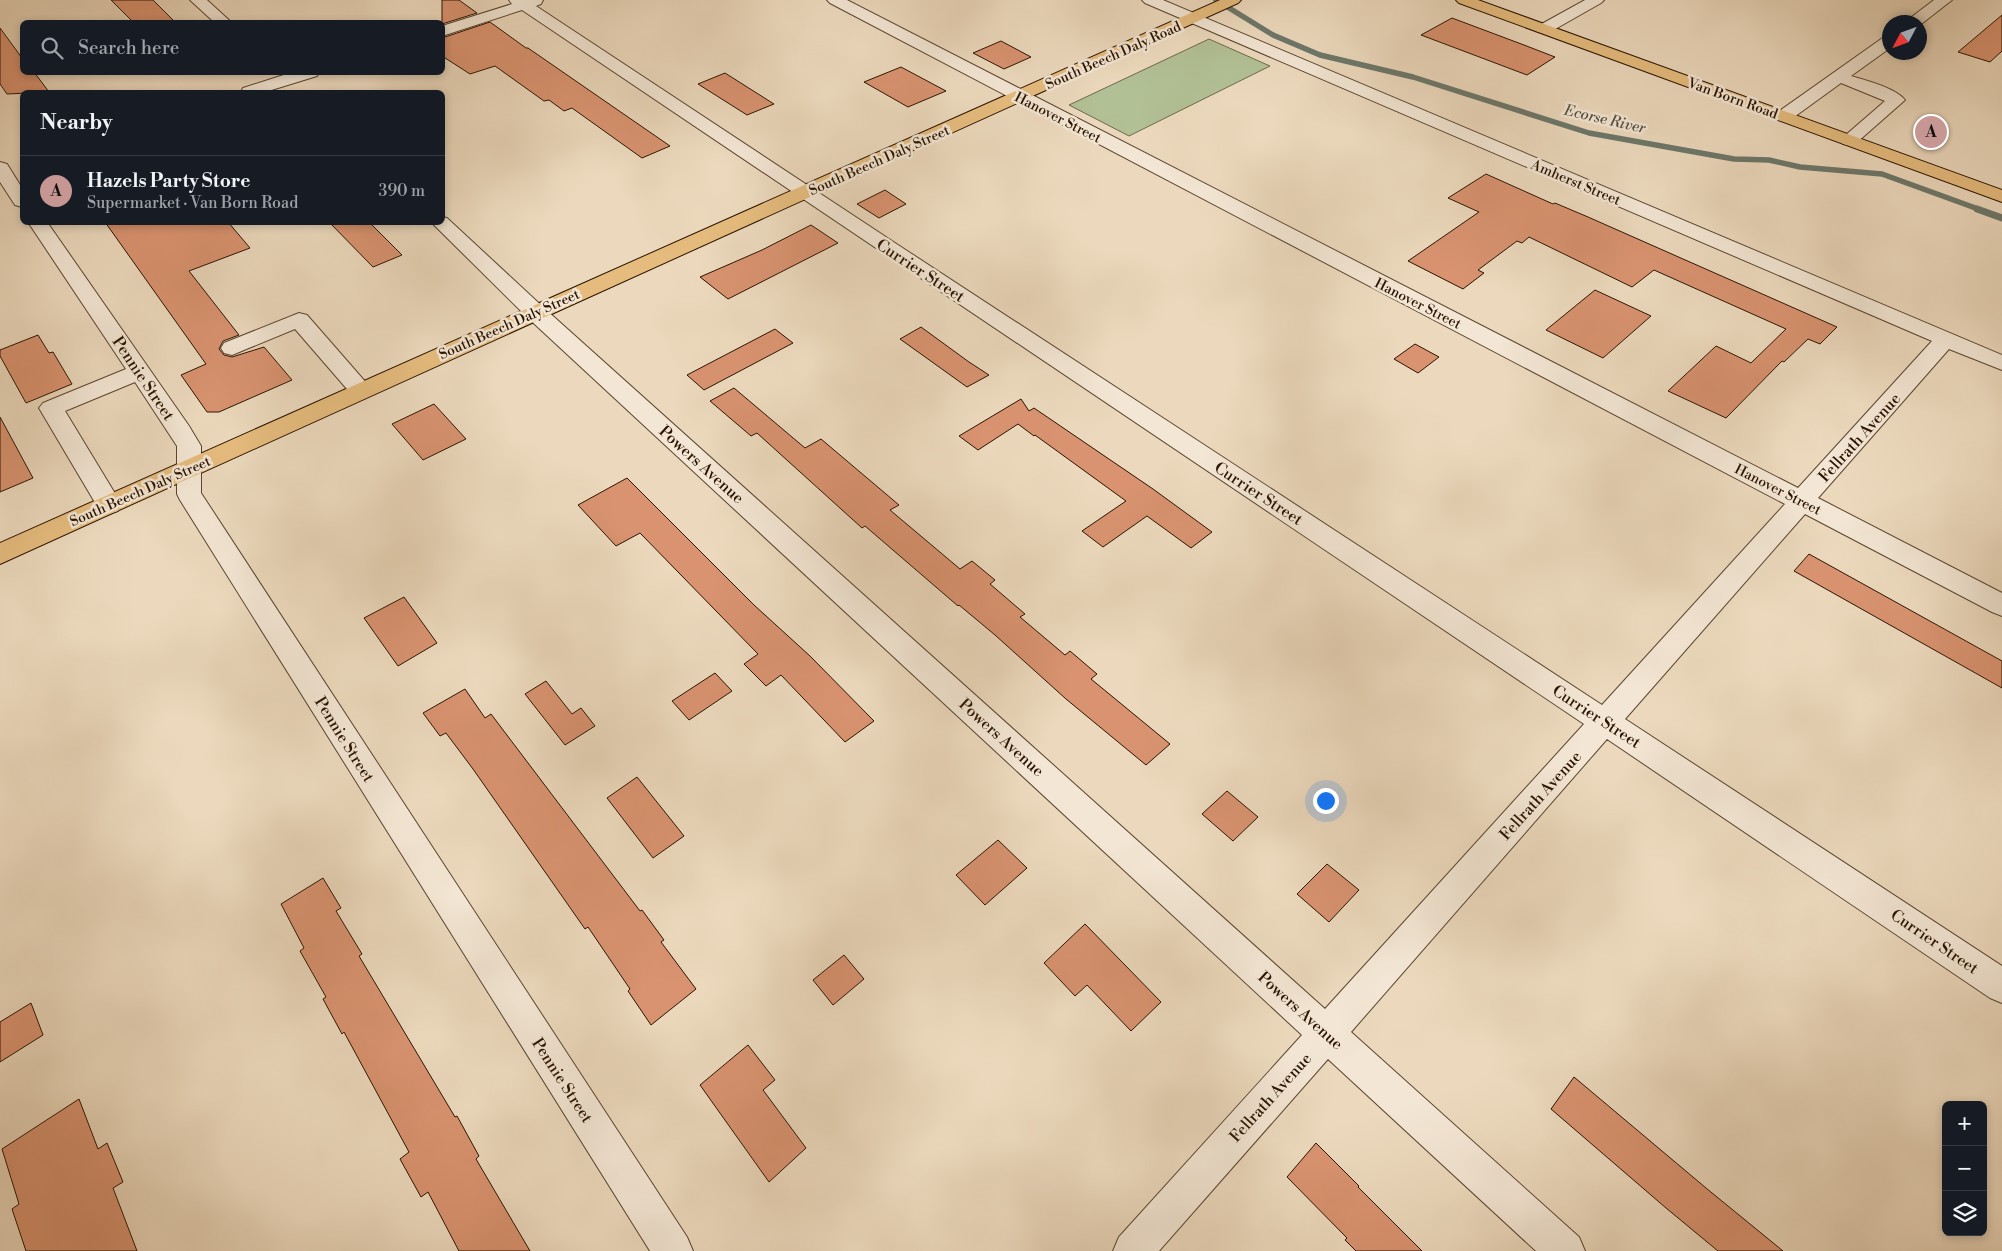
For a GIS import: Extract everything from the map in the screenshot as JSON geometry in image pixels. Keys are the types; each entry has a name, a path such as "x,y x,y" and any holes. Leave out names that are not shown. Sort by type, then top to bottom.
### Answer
{"main road":[{"name":"South Beech Daly Road","path":"1020,97 1233,0"},
{"name":"Van Born Road","path":"1473,1 1544,29 2002,196"},
{"name":"South Beech Daly Street","path":"0,554 1020,97"}],"street":[{"path":"198,0 220,20"},
{"name":"Hanover Street","path":"835,0 2002,605"},
{"name":"Amherst Street","path":"1150,0 2002,363"},
{"path":"1544,29 1596,0"},
{"path":"1924,15 1944,0"},
{"path":"445,30 527,2"},
{"name":"Currier Street","path":"527,2 805,193 1606,721 2002,986"},
{"path":"1784,116 1882,46"},
{"path":"253,90 282,76 298,90"},
{"path":"1839,77 1876,90 1896,100 1849,140"},
{"path":"20,165 1,170 20,198"},
{"name":"Pennie Street","path":"40,225 189,446 190,494 197,506 673,1251"},
{"name":"Powers Avenue","path":"443,225 536,313 1565,1251"},
{"path":"232,348 299,320 361,391"},
{"name":"Fellrath Avenue","path":"1133,1251 1946,339"},
{"path":"109,505 52,408 140,372"}],"green space":[{"path":"1209,39 1270,66 1129,136 1069,105"}],"building":[{"path":"111,0 153,0 173,20 131,20"},
{"path":"442,0 459,0 477,13 445,23 445,20 442,20"},
{"path":"2002,15 2002,51 1990,62 1958,52"},
{"path":"1452,18 1555,57 1527,75 1421,35"},
{"path":"490,22 670,146 642,158 572,108 564,111 549,100 544,101 495,66 470,74 445,58 445,37"},
{"path":"0,28 20,55 20,75 36,75 48,90 20,90 20,93 7,94 0,84"},
{"path":"1001,41 1031,57 1004,69 973,53"},
{"path":"901,67 946,91 908,107 864,82"},
{"path":"725,73 774,104 747,115 698,84"},
{"path":"1486,174 1837,327 1820,344 1808,339 1784,362 1782,361 1726,418 1668,391 1716,346 1751,363 1786,329 1654,270 1632,287 1529,237 1522,243 1517,241 1478,270 1484,273 1463,289 1408,261 1479,212 1448,198"},
{"path":"885,190 906,204 879,218 857,204"},
{"path":"107,225 231,225 250,248 189,271 239,335 223,341 219,349 224,355 232,357 264,347 292,380 219,412 207,412 181,375 206,364"},
{"path":"332,225 372,225 402,255 373,267"},
{"path":"811,225 838,243 728,299 700,277 762,250"},
{"path":"1595,290 1651,316 1603,358 1546,330"},
{"path":"921,327 989,375 967,387 900,339"},
{"path":"775,329 793,343 704,390 687,375"},
{"path":"38,335 49,353 53,352 72,384 26,403 0,356 0,350"},
{"path":"1415,344 1439,357 1418,373 1394,359"},
{"path":"734,388 805,448 821,439 899,505 890,510 960,569 972,561 995,580 990,584 1025,614 1020,617 1065,655 1070,651 1097,674 1091,679 1170,744 1146,765 1066,699 995,635 958,606 865,526 862,528 757,433 751,436 710,401"},
{"path":"1021,399 1029,411 1034,408 1153,489 1212,532 1191,548 1147,516 1103,547 1082,531 1126,501 1018,424 978,450 959,436"},
{"path":"434,404 466,439 423,460 392,424"},
{"path":"0,417 33,478 0,492"},
{"path":"627,478 874,721 845,742 781,675 766,686 744,664 758,654 640,533 616,546 578,505"},
{"path":"1809,554 2002,661 2002,688 1794,571"},
{"path":"404,597 437,643 398,666 364,618"},
{"path":"715,673 732,691 689,720 672,701"},
{"path":"546,681 572,714 581,708 595,726 565,745 525,694"},
{"path":"465,689 485,718 491,714 640,911 642,910 664,940 661,942 696,989 651,1025 628,991 630,989 588,927 585,929 473,769 446,733 440,736 423,713"},
{"path":"637,777 684,836 653,858 607,798"},
{"path":"1227,791 1258,817 1233,841 1202,814"},
{"path":"998,840 1027,868 985,905 956,875"},
{"path":"1327,864 1359,890 1329,922 1297,894"},
{"path":"323,878 341,908 336,911 362,954 359,956 455,1117 457,1116 479,1156 476,1159 530,1251 459,1251 428,1192 421,1197 400,1159 409,1152 344,1032 342,1034 323,999 326,997 300,951 304,948 281,904"},
{"path":"1085,924 1161,1002 1131,1031 1087,985 1075,996 1044,963"},
{"path":"844,955 864,979 833,1005 813,980"},
{"path":"31,1003 43,1035 0,1062 0,1022"},
{"path":"748,1045 775,1080 763,1090 806,1148 769,1182 700,1085"},
{"path":"1574,1077 1783,1251 1718,1251 1666,1208 1551,1109"},
{"path":"79,1099 98,1149 107,1143 123,1182 113,1188 137,1251 26,1251 12,1209 19,1204 2,1149"},
{"path":"1316,1143 1422,1251 1356,1251 1345,1240 1347,1238 1287,1177"}],"waterway":[{"name":"Ecorse River","path":"1216,0 1273,35 1320,55 1413,77 1589,133 1734,159 1769,160 1800,167 1882,174 1981,210"},
{"name":"Ecorse River","path":"1977,209 2002,218"}],"place":[{"name":"Hazels Party Store","path":"1931,132"}]}
